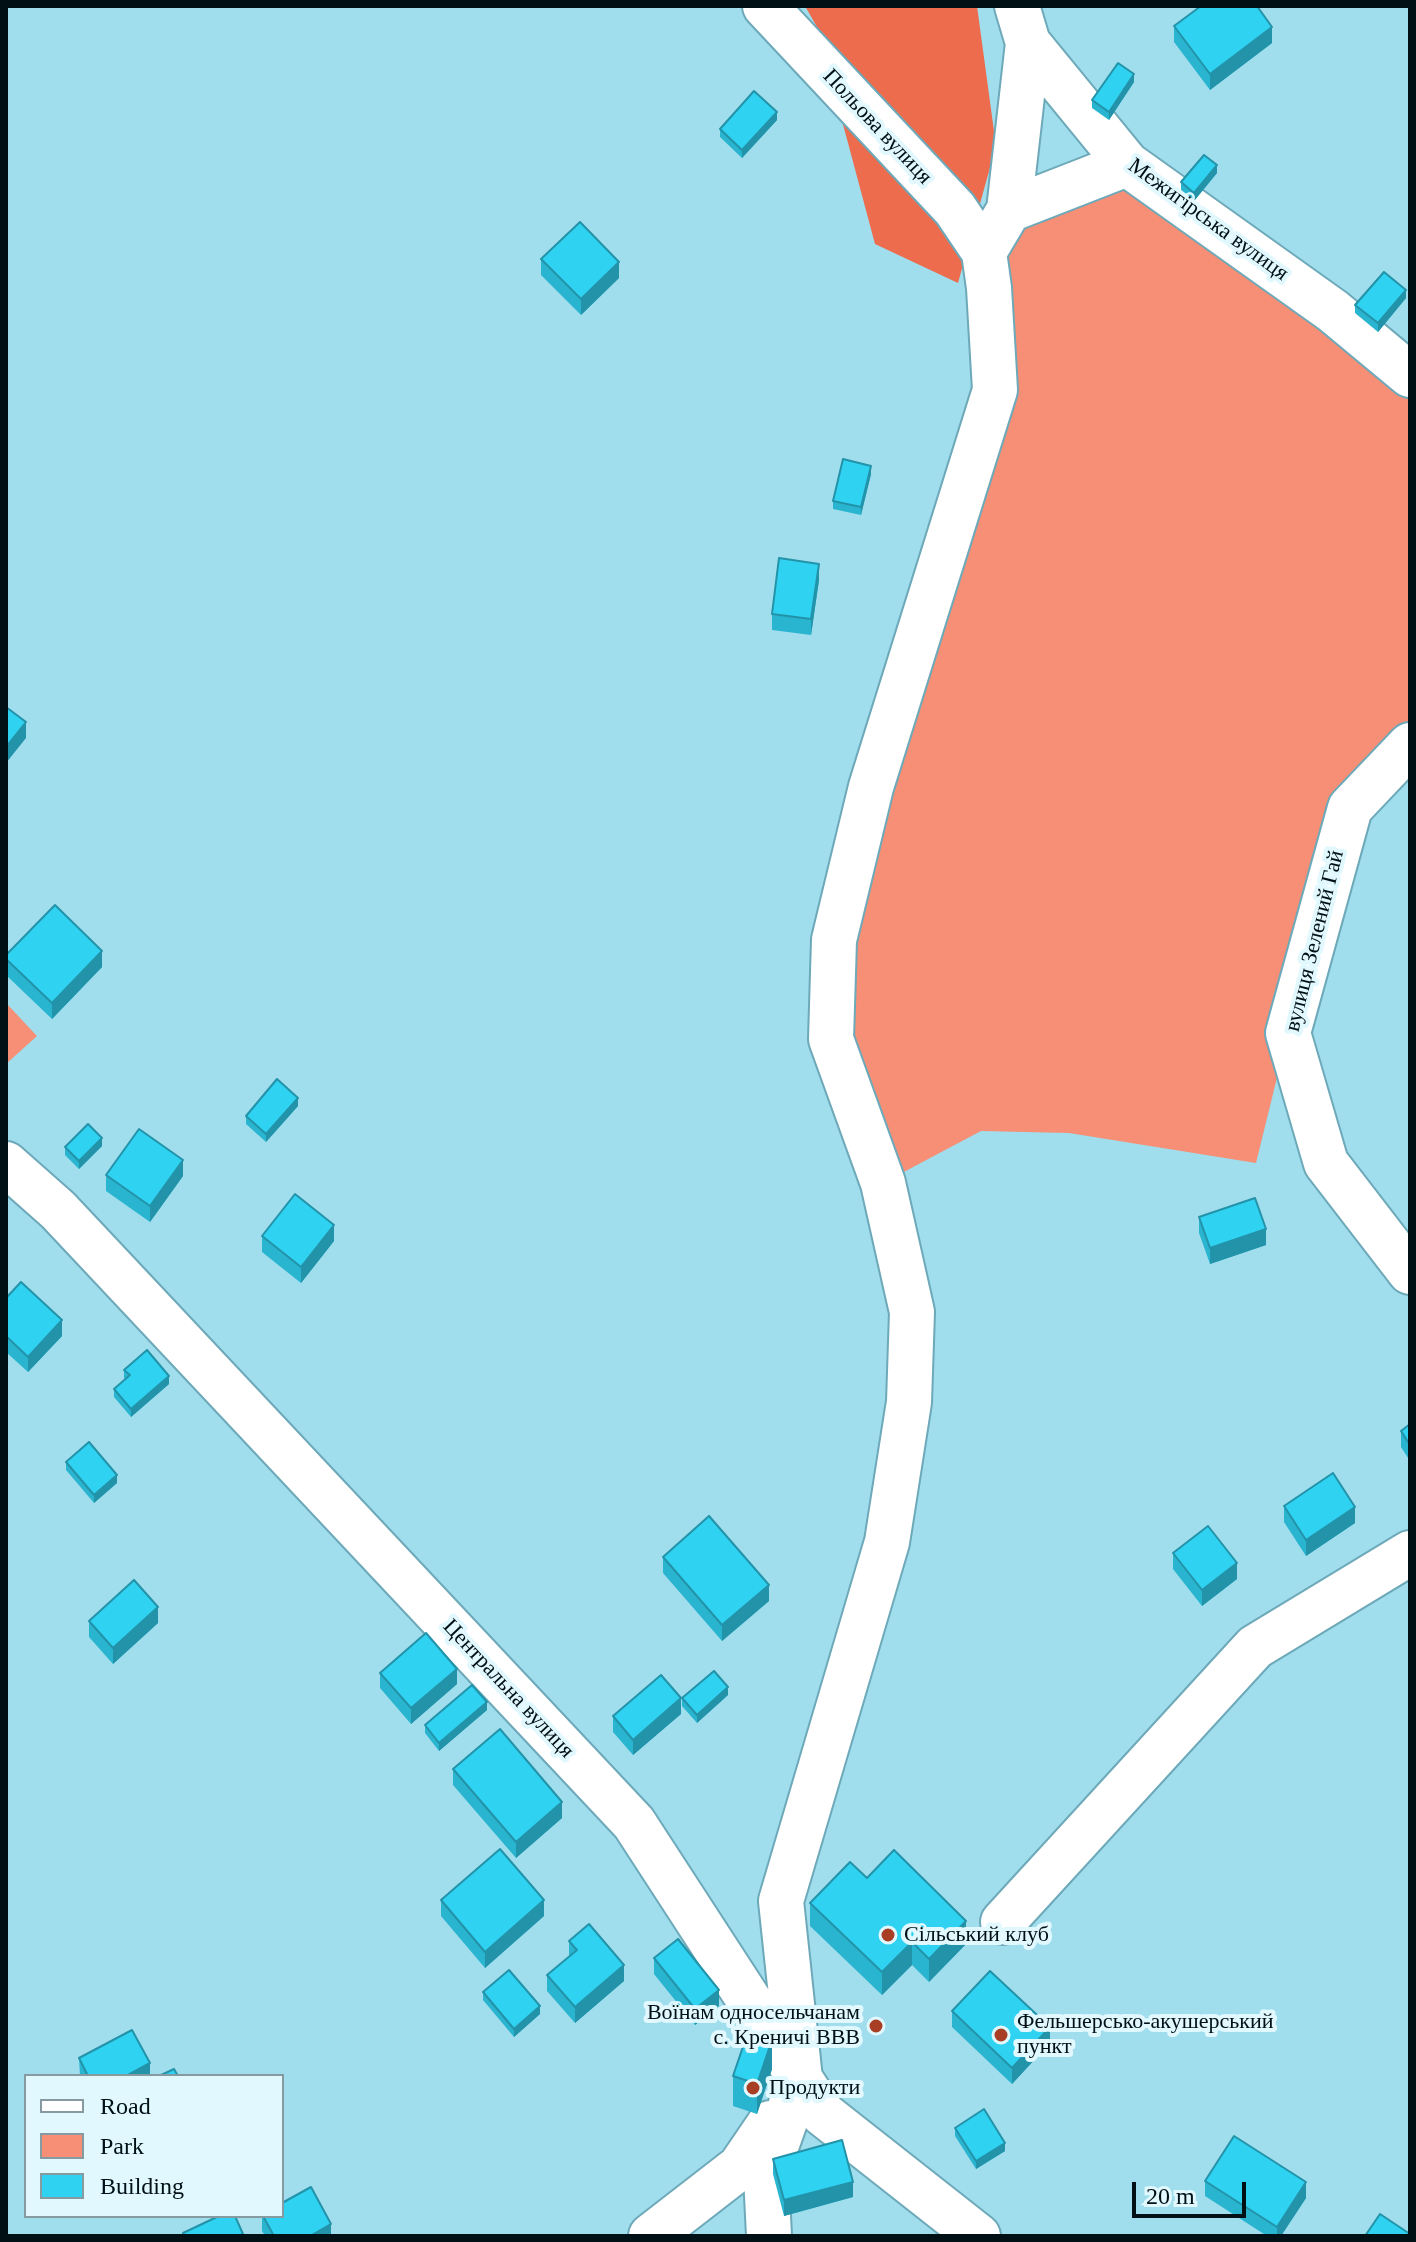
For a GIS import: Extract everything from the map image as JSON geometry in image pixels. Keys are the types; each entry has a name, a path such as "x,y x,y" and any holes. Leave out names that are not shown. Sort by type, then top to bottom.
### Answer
{"street":[{"name":"Польова вулиця","path":"765,6 955,209 984,252"},
{"path":"769,2236 766,2175 800,2079 781,1901 887,1542 909,1402 912,1312 883,1183 831,1039 834,940 871,787 995,390 984,252 1009,210 1023,24"},
{"name":"Межигірська вулиця","path":"1023,24 1127,164 1333,311 1410,375"},
{"path":"1009,210 1127,164"},
{"name":"вулиця Зелений Гай","path":"1410,745 1350,808 1288,1033 1326,1163 1410,1272"},
{"name":"Центральна вулиця","path":"6,1164 58,1210 634,1823 823,2114 978,2236"},
{"path":"1003,1922 1255,1647 1410,1553"},
{"path":"651,2236 740,2167 800,2079"}],"green space":[{"path":"1127,164 1410,375 1410,745 1350,808 1256,1163 1069,1133 981,1131 883,1183 831,1039 834,940 995,390 984,252"},
{"path":"6,1003 37,1036 6,1064"}],"shaded area":[{"path":"805,6 977,6 996,146 958,283 875,244 817,27"}],"building":[{"path":"1201,6 1257,6 1272,27 1210,74 1174,26"},
{"path":"1118,63 1134,74 1109,112 1092,100"},
{"path":"754,91 777,112 742,150 720,129"},
{"path":"1204,155 1217,165 1194,193 1181,182"},
{"path":"580,222 619,262 581,299 541,259"},
{"path":"1384,272 1406,290 1378,323 1355,305"},
{"path":"843,459 871,466 861,507 833,501"},
{"path":"779,558 819,564 811,619 772,614"},
{"path":"6,707 26,722 6,747"},
{"path":"55,905 102,951 52,1003 6,959 6,955"},
{"path":"277,1079 298,1098 266,1134 246,1116"},
{"path":"88,1124 102,1138 79,1161 65,1147"},
{"path":"139,1129 183,1160 150,1206 106,1175"},
{"path":"295,1194 334,1225 301,1267 262,1236"},
{"path":"1255,1198 1266,1229 1210,1248 1199,1217"},
{"path":"21,1282 62,1320 28,1357 6,1336 6,1298"},
{"path":"147,1350 169,1376 131,1409 114,1389 130,1375 124,1370"},
{"path":"1410,1424 1410,1445 1401,1431"},
{"path":"89,1442 117,1475 94,1495 66,1462"},
{"path":"1333,1473 1355,1507 1306,1540 1284,1506"},
{"path":"709,1516 769,1585 722,1625 663,1557"},
{"path":"1208,1526 1237,1563 1202,1590 1173,1553"},
{"path":"134,1580 158,1607 113,1648 89,1621"},
{"path":"426,1633 457,1669 411,1708 380,1673"},
{"path":"714,1671 728,1687 697,1715 682,1698"},
{"path":"661,1675 681,1698 633,1740 613,1716"},
{"path":"472,1685 487,1702 439,1743 425,1725"},
{"path":"500,1729 562,1802 516,1842 453,1769"},
{"path":"500,1849 544,1900 485,1952 441,1900"},
{"name":"Сільський клуб","path":"894,1850 966,1921 929,1959 912,1942 882,1972 810,1903 850,1862 867,1878"},
{"path":"589,1924 624,1965 575,2007 547,1975 577,1950 569,1941"},
{"path":"678,1939 719,1990 695,2009 654,1958"},
{"path":"509,1970 540,2006 514,2029 483,1992"},
{"name":"Фельшерсько-акушерський пункт","path":"990,1971 1050,2027 1012,2068 952,2011"},
{"path":"132,2030 150,2063 130,2074 87,2074 79,2058"},
{"path":"748,2032 772,2040 757,2084 733,2076"},
{"path":"984,2109 1005,2143 976,2161 955,2128"},
{"path":"1234,2136 1306,2182 1277,2227 1205,2181"},
{"path":"842,2140 853,2182 784,2200 773,2159"},
{"path":"311,2187 331,2224 310,2236 274,2236 264,2218 284,2218 284,2202"},
{"path":"1380,2214 1410,2234 1410,2236 1365,2236"},
{"path":"215,2218 236,2218 243,2234 184,2236 183,2233"}],"place":[{"name":"Сільський клуб","path":"888,1935"},
{"name":"Воїнам односельчанам с. Креничі ВВВ","path":"876,2026"},
{"name":"Фельшерсько-акушерський пункт","path":"1001,2035"},
{"name":"Продукти","path":"753,2088"}]}
